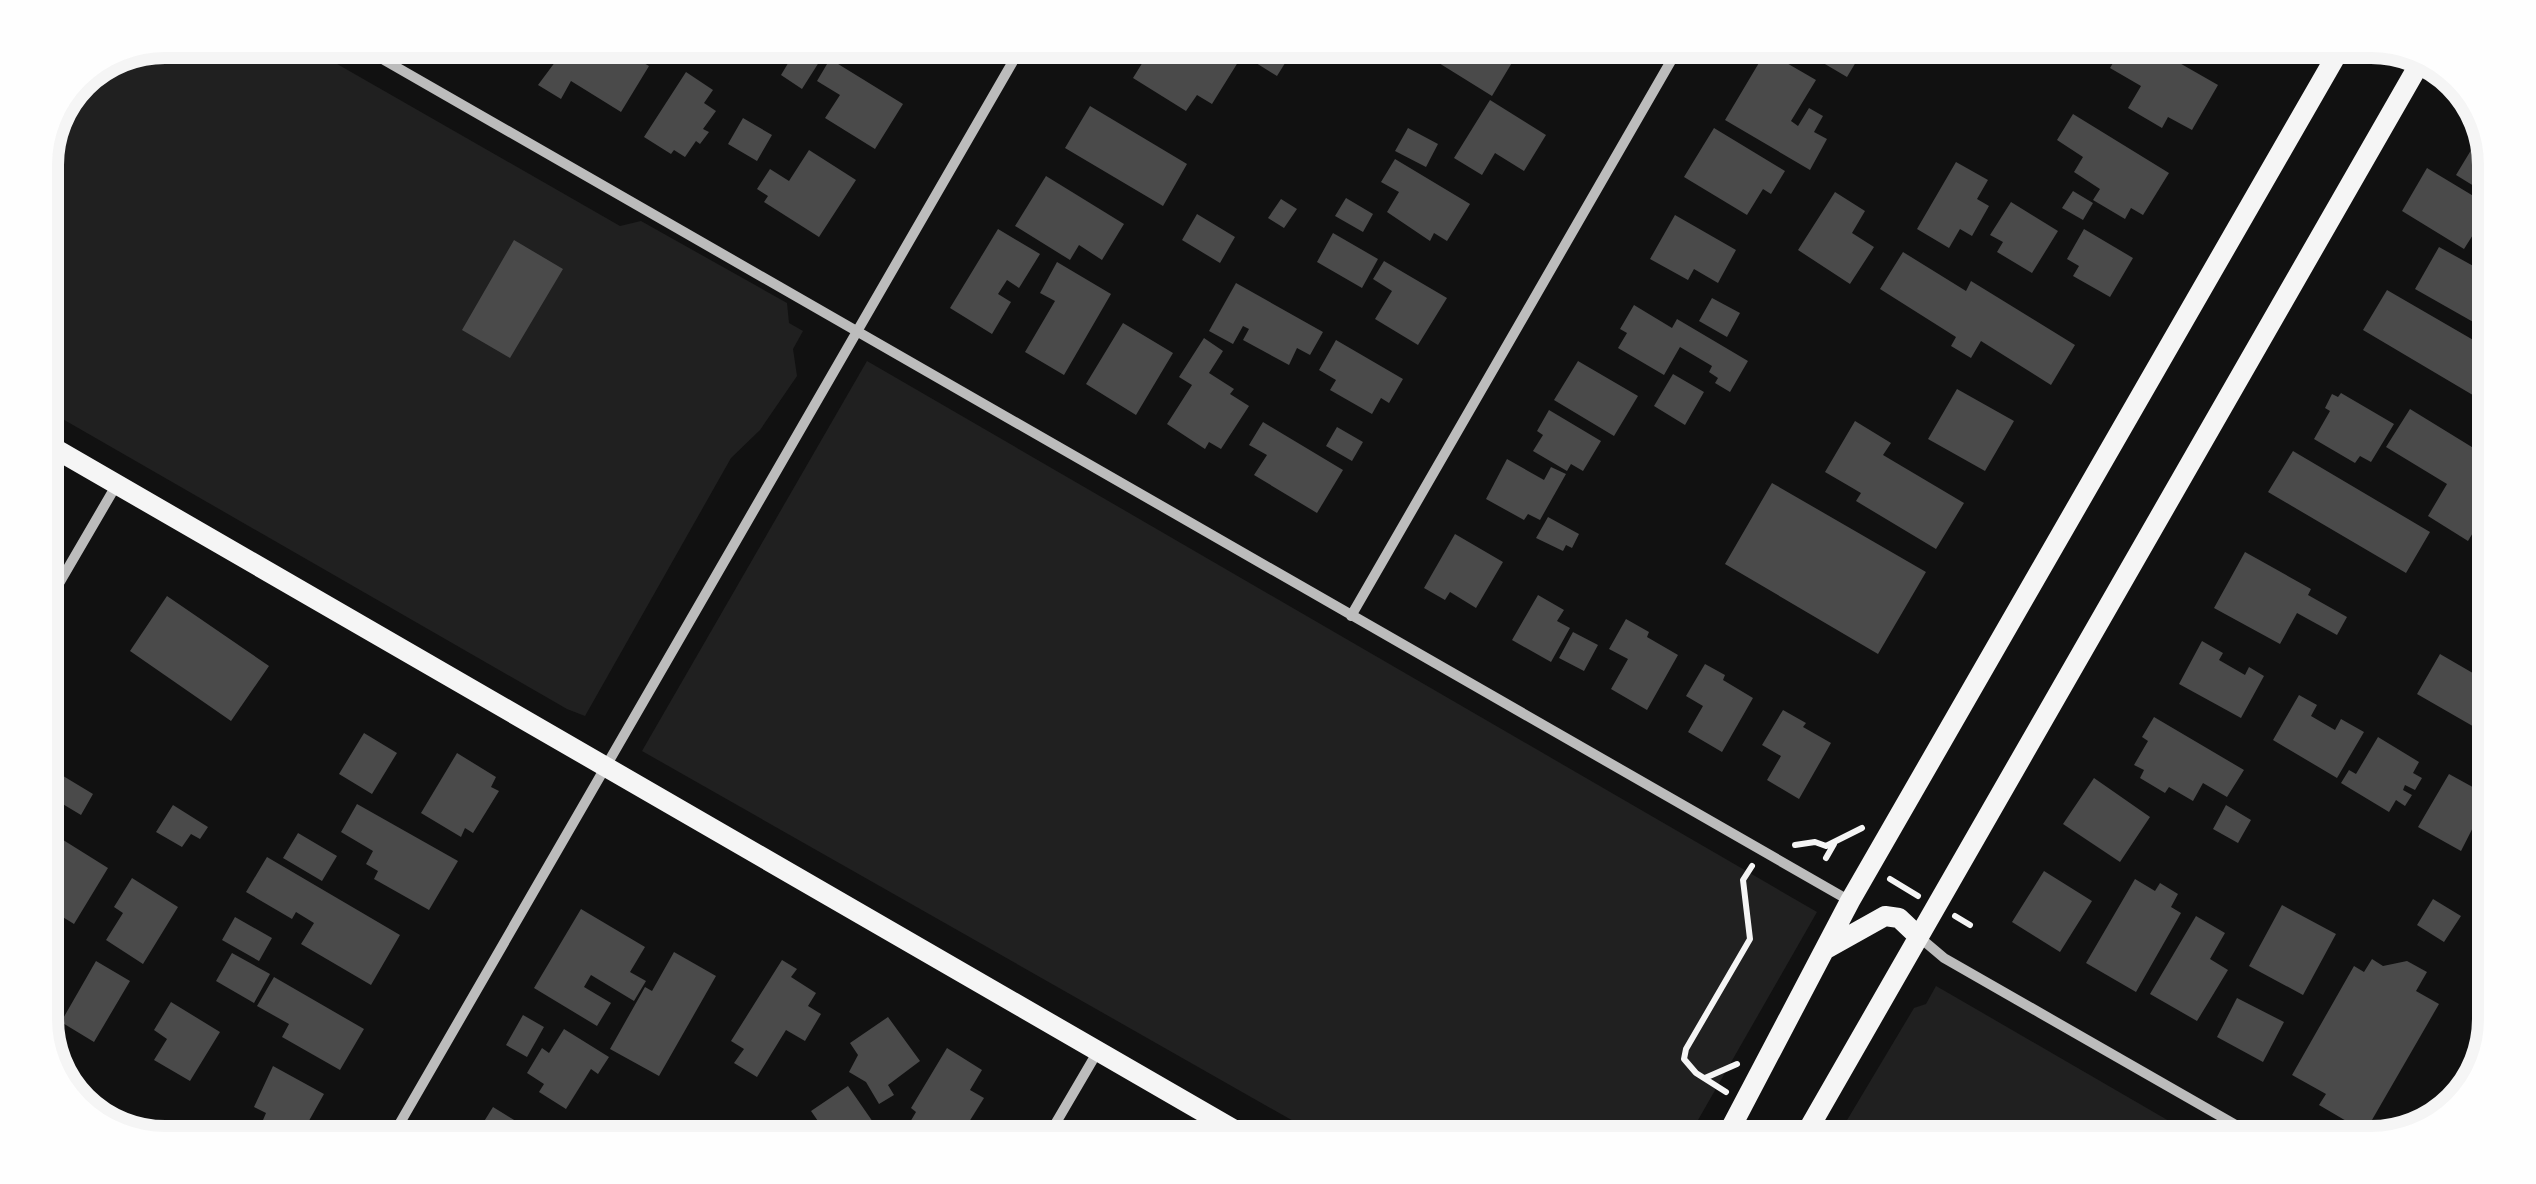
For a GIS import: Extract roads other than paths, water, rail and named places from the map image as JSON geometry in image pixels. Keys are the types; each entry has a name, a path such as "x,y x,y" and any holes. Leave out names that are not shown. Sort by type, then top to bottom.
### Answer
{"main road":[{"path":"1732,1126 1850,902 2335,58"},
{"path":"1810,1126 2417,68"},
{"path":"58,450 1228,1126"},
{"path":"1824,950 1885,916 1900,918 1918,936"}],"street":[{"path":"390,58 858,332 1850,902"},
{"path":"400,1126 1016,58"},
{"path":"1351,616 1672,58"},
{"path":"58,585 117,484"},
{"path":"1918,936 1944,958 2238,1126"},
{"path":"1055,1126 1099,1050"}]}
